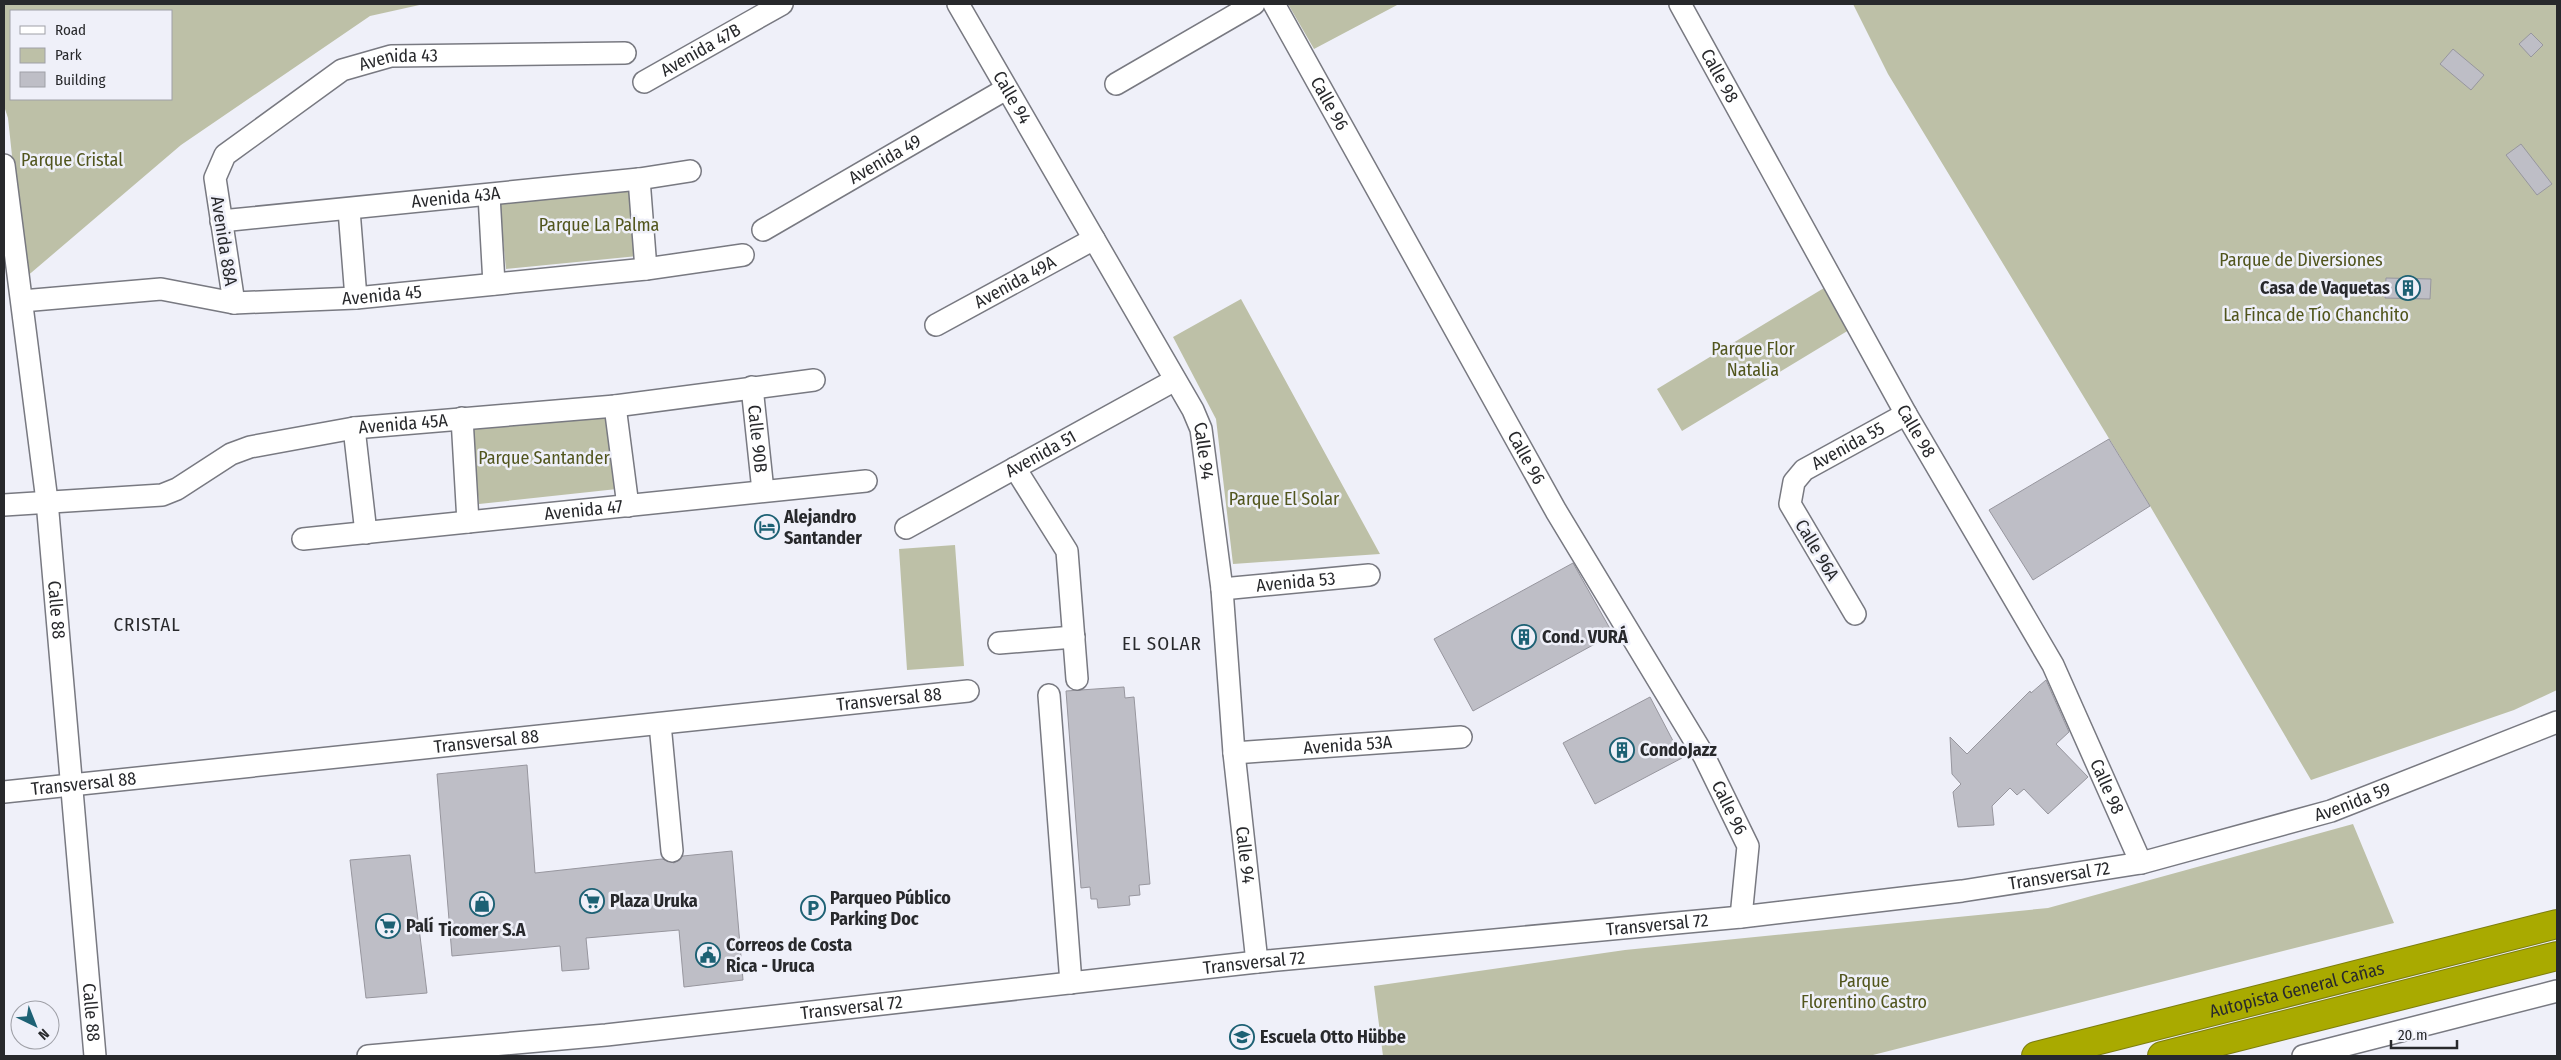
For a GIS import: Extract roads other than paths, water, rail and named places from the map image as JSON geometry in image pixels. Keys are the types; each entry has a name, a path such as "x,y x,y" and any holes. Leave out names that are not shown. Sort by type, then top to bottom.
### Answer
{"highway":[{"name":"Autopista General Cañas","path":"2036,1056 2557,924"},
{"name":"Autopista General Cañas","path":"2162,1056 2557,956"}],"street":[{"name":"Avenida 47B","path":"644,82 782,4"},
{"name":"Calle 94","path":"958,4 1193,410 1201,428 1222,589 1234,753 1257,962"},
{"path":"1116,84 1254,4"},
{"name":"Calle 96","path":"1274,4 1556,511 1704,756 1748,846 1741,917"},
{"name":"Calle 98","path":"1680,4 1906,414 2053,665 2141,863"},
{"name":"Avenida 43","path":"215,178 225,155 342,70 391,56 625,53"},
{"name":"Avenida 49","path":"763,230 1006,88"},
{"name":"Calle 88","path":"4,165 7,222 22,301 47,501 95,1056"},
{"name":"Avenida 43A","path":"222,221 349,210 639,179 690,171"},
{"name":"Avenida 88A","path":"215,178 234,303"},
{"path":"639,179 646,269"},
{"path":"488,195 494,284"},
{"path":"349,210 356,298"},
{"name":"Avenida 49A","path":"936,325 1094,239"},
{"name":"Avenida 45","path":"22,301 161,290 234,303 356,298 646,269 743,256"},
{"name":"Avenida 45A","path":"4,505 162,495 177,489 231,454 250,447 354,428 615,406 814,380"},
{"name":"Avenida 51","path":"906,528 1175,380"},
{"name":"Calle 90B","path":"752,387 763,491"},
{"path":"615,406 628,506"},
{"name":"Avenida 55","path":"1794,482 1804,470 1906,414"},
{"path":"462,418 468,522"},
{"path":"354,428 366,533"},
{"path":"1015,468 1067,551 1077,679"},
{"name":"Avenida 47","path":"303,539 866,481"},
{"name":"Calle 96A","path":"1794,482 1790,504 1856,614"},
{"name":"Avenida 53","path":"1222,589 1370,575"},
{"path":"999,643 1074,637"},
{"name":"Transversal 88","path":"4,792 968,691"},
{"path":"1050,695 1071,983"},
{"name":"Avenida 59","path":"2141,863 2331,811 2557,722"},
{"path":"660,724 672,851"},
{"name":"Avenida 53A","path":"1234,753 1461,737"},
{"name":"Transversal 72","path":"368,1056 402,1055 606,1034 1257,962 1741,917 1962,891 2141,863"},
{"path":"2303,1056 2557,991"}],"place":[{"name":"Casa de Vaquetas","path":"2408,288"},
{"name":"Alejandro Santander","path":"767,527"},
{"name":"Cond. VURÁ","path":"1524,637"},
{"name":"CondoJazz","path":"1622,750"},
{"name":"Plaza Uruka","path":"592,901"},
{"name":"Ticomer S.A","path":"482,904"},
{"name":"Parqueo Público Parking Doc","path":"813,908"},
{"name":"Palí","path":"388,926"},
{"name":"Correos de Costa Rica - Uruca","path":"708,955"},
{"name":"Escuela Otto Hübbe","path":"1242,1037"}],"district":[{"name":"CRISTAL","path":"147,624"},
{"name":"EL SOLAR","path":"1162,643"}],"park label":[{"name":"Parque Cristal","path":"72,160"},
{"name":"Parque La Palma","path":"599,225"},
{"name":"Parque de Diversiones","path":"2301,260"},
{"name":"La Finca de Tío Chanchito","path":"2316,315"},
{"name":"Parque Flor Natalia","path":"1753,359"},
{"name":"Parque Santander","path":"544,458"},
{"name":"Parque El Solar","path":"1284,499"},
{"name":"Parque Florentino Castro","path":"1864,991"}]}
